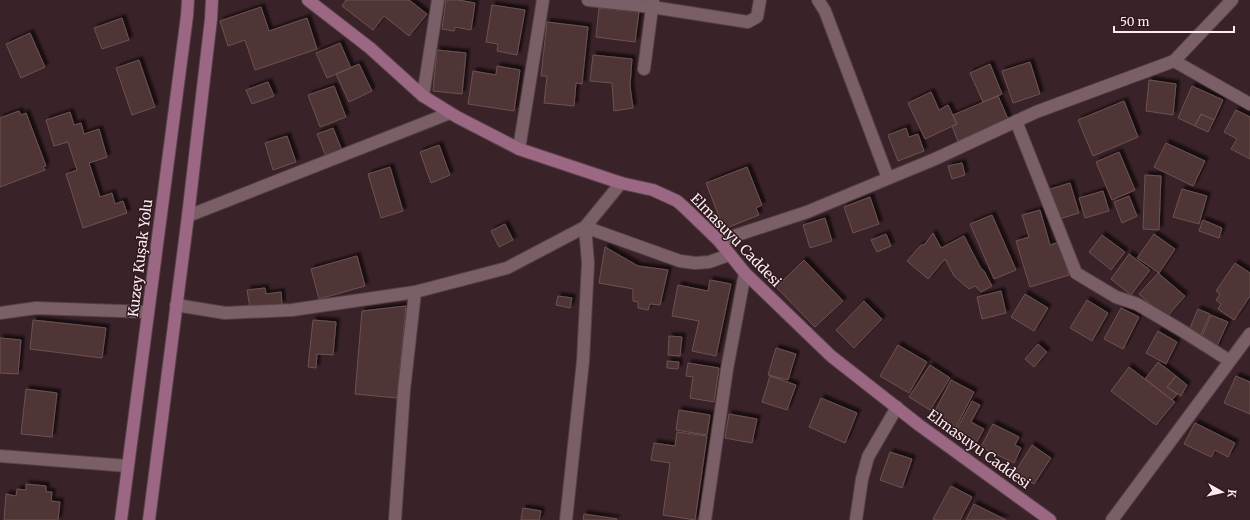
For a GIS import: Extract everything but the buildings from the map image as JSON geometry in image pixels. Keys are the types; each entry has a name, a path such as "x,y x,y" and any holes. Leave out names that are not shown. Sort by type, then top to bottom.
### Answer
{"main road":[{"name":"Kuzey Kuşak Yolu","path":"121,520 188,0"},
{"path":"149,520 188,216 212,0"},
{"name":"Elmasuyu Caddesi","path":"308,0 370,48 423,96 450,113 519,149 621,183 653,190 677,201 719,241 745,273 831,356 897,407 1050,520"}],"street":[{"path":"423,96 438,0"},
{"path":"519,149 543,0"},
{"path":"588,0 652,3 748,22 757,17 760,0"},
{"path":"818,0 825,11 888,178"},
{"path":"719,241 807,212 935,160 1036,112 1174,61 1232,0"},
{"path":"644,69 652,3"},
{"path":"1174,61 1250,104"},
{"path":"188,216 450,113"},
{"path":"1016,121 1076,273 1116,297 1137,304 1230,361"},
{"path":"176,305 225,313 292,310 415,292 507,268 585,227 621,183"},
{"path":"585,227 680,261 695,263 709,262 730,255"},
{"path":"566,520 583,361 588,263 585,227"},
{"path":"705,520 727,369 745,273"},
{"path":"395,520 404,390 415,292"},
{"path":"0,313 36,308 148,312"},
{"path":"1112,520 1250,334"},
{"path":"856,520 862,479 868,457 897,407"},
{"path":"0,456 128,466"}]}
